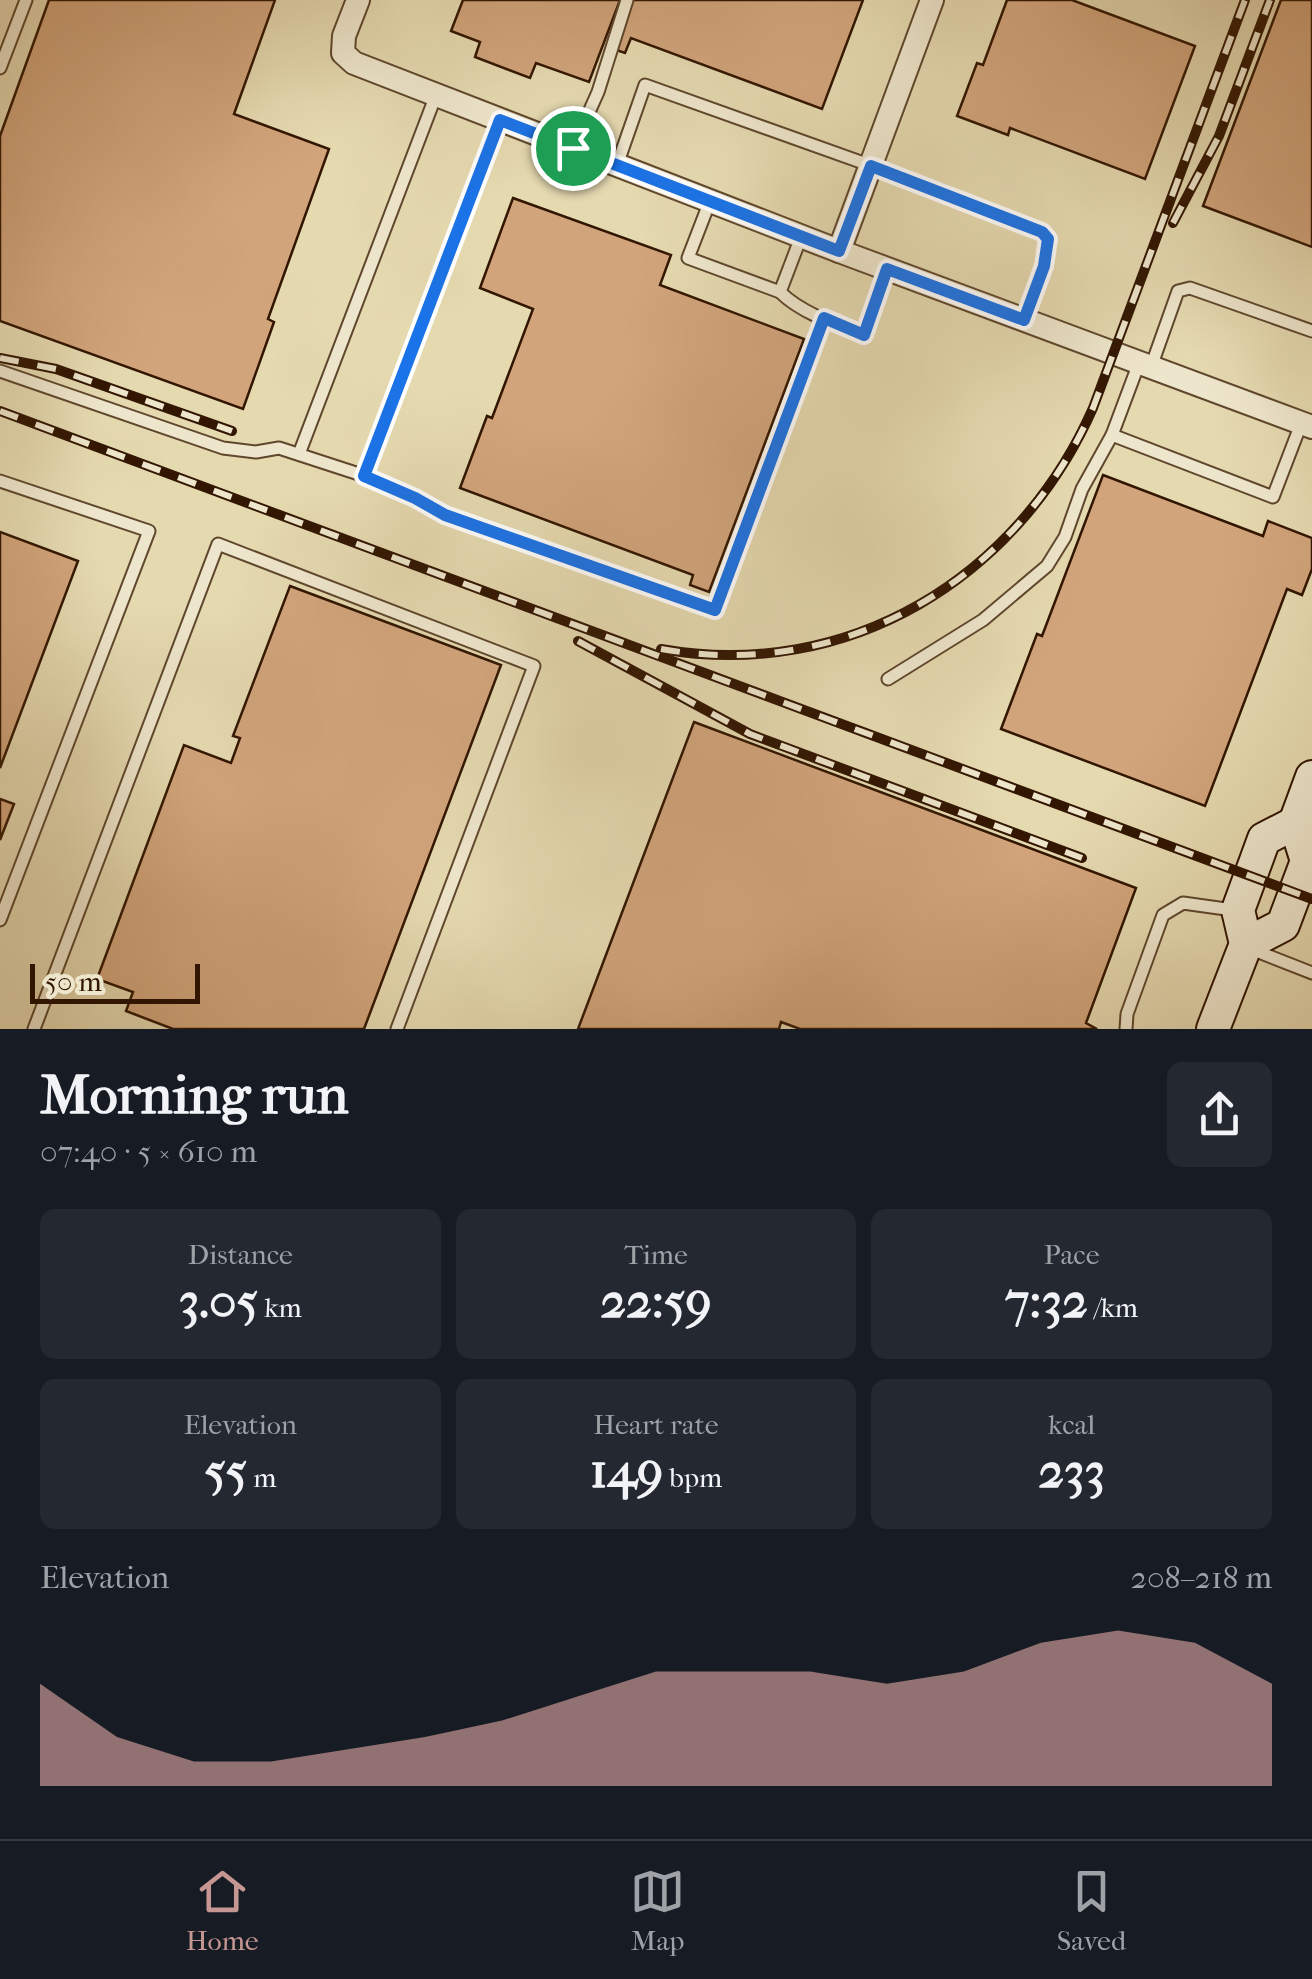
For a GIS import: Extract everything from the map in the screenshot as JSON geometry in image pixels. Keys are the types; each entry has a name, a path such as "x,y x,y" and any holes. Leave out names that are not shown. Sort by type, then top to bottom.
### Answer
{"main road":[{"path":"1245,945 1283,924 1306,861 1303,827 1312,777"},
{"path":"1213,1029 1245,945 1238,910 1264,839 1303,827"}],"street":[{"path":"358,0 344,36 343,53 354,63 839,251 1307,426"},
{"path":"839,251 932,0"}],"lane":[{"path":"0,68 26,0"},
{"path":"573,148 598,92 626,0"},
{"path":"618,165 645,85 871,166 1042,232 1048,239 1044,266 1024,320"},
{"path":"300,454 436,95"},
{"path":"364,476 500,120"},
{"path":"710,201 688,258 780,292 789,302 864,335 887,269"},
{"path":"780,292 802,236"},
{"path":"888,679 983,620 1047,566 1065,538 1082,489 1112,435 1178,291 1190,288 1312,331"},
{"path":"0,370 223,448 256,452 279,448 300,454 364,476 445,515 715,610 824,318"},
{"path":"1112,435 1272,498 1307,426"},
{"path":"0,481 149,530 0,920"},
{"path":"34,1029 218,544 534,666 397,1029"},
{"path":"1126,1029 1127,1014 1163,914 1183,903 1238,910"},
{"path":"1245,945 1312,973"}],"building":[{"path":"49,0 275,0 234,114 329,149 268,319 274,322 243,409 0,321 0,136"},
{"path":"463,0 620,0 589,82 536,63 530,78 475,57 480,42 451,31"},
{"path":"631,0 863,0 822,109 631,38 625,53 613,49"},
{"path":"1007,0 1072,0 1195,46 1145,179 1010,128 1008,135 957,116 977,63 983,65"},
{"path":"1281,0 1312,0 1312,247 1203,206"},
{"path":"513,198 671,255 660,285 804,339 709,592 690,585 693,575 460,488 487,416 492,418 533,309 480,288"},
{"path":"1103,475 1263,536 1268,521 1312,538 1312,569 1302,595 1287,589 1205,806 1001,729 1037,634 1042,636"},
{"path":"0,532 78,561 0,768"},
{"path":"290,586 501,665 364,1029 173,1029 126,1011 133,992 97,979 184,745 231,763 240,738 233,736"},
{"path":"694,722 1136,888 1086,1023 1097,1029 800,1029 781,1022 779,1029 578,1029"},
{"path":"0,799 14,804 0,840"}],"railway":[{"path":"661,649 730,655 797,649 860,632 919,605 973,568 1020,522 1061,469 1093,408 1245,0"},
{"path":"1173,223 1219,136 1270,0"},
{"path":"0,358 56,369 232,431"},
{"path":"0,411 1312,899"},
{"path":"578,641 750,734 1082,858"}],"route":[{"path":"500,120 573,148 839,251 871,166 1042,232 1048,239 1044,266 1024,320 887,269 864,335 824,318 715,610 445,515 364,476 500,120"}]}
